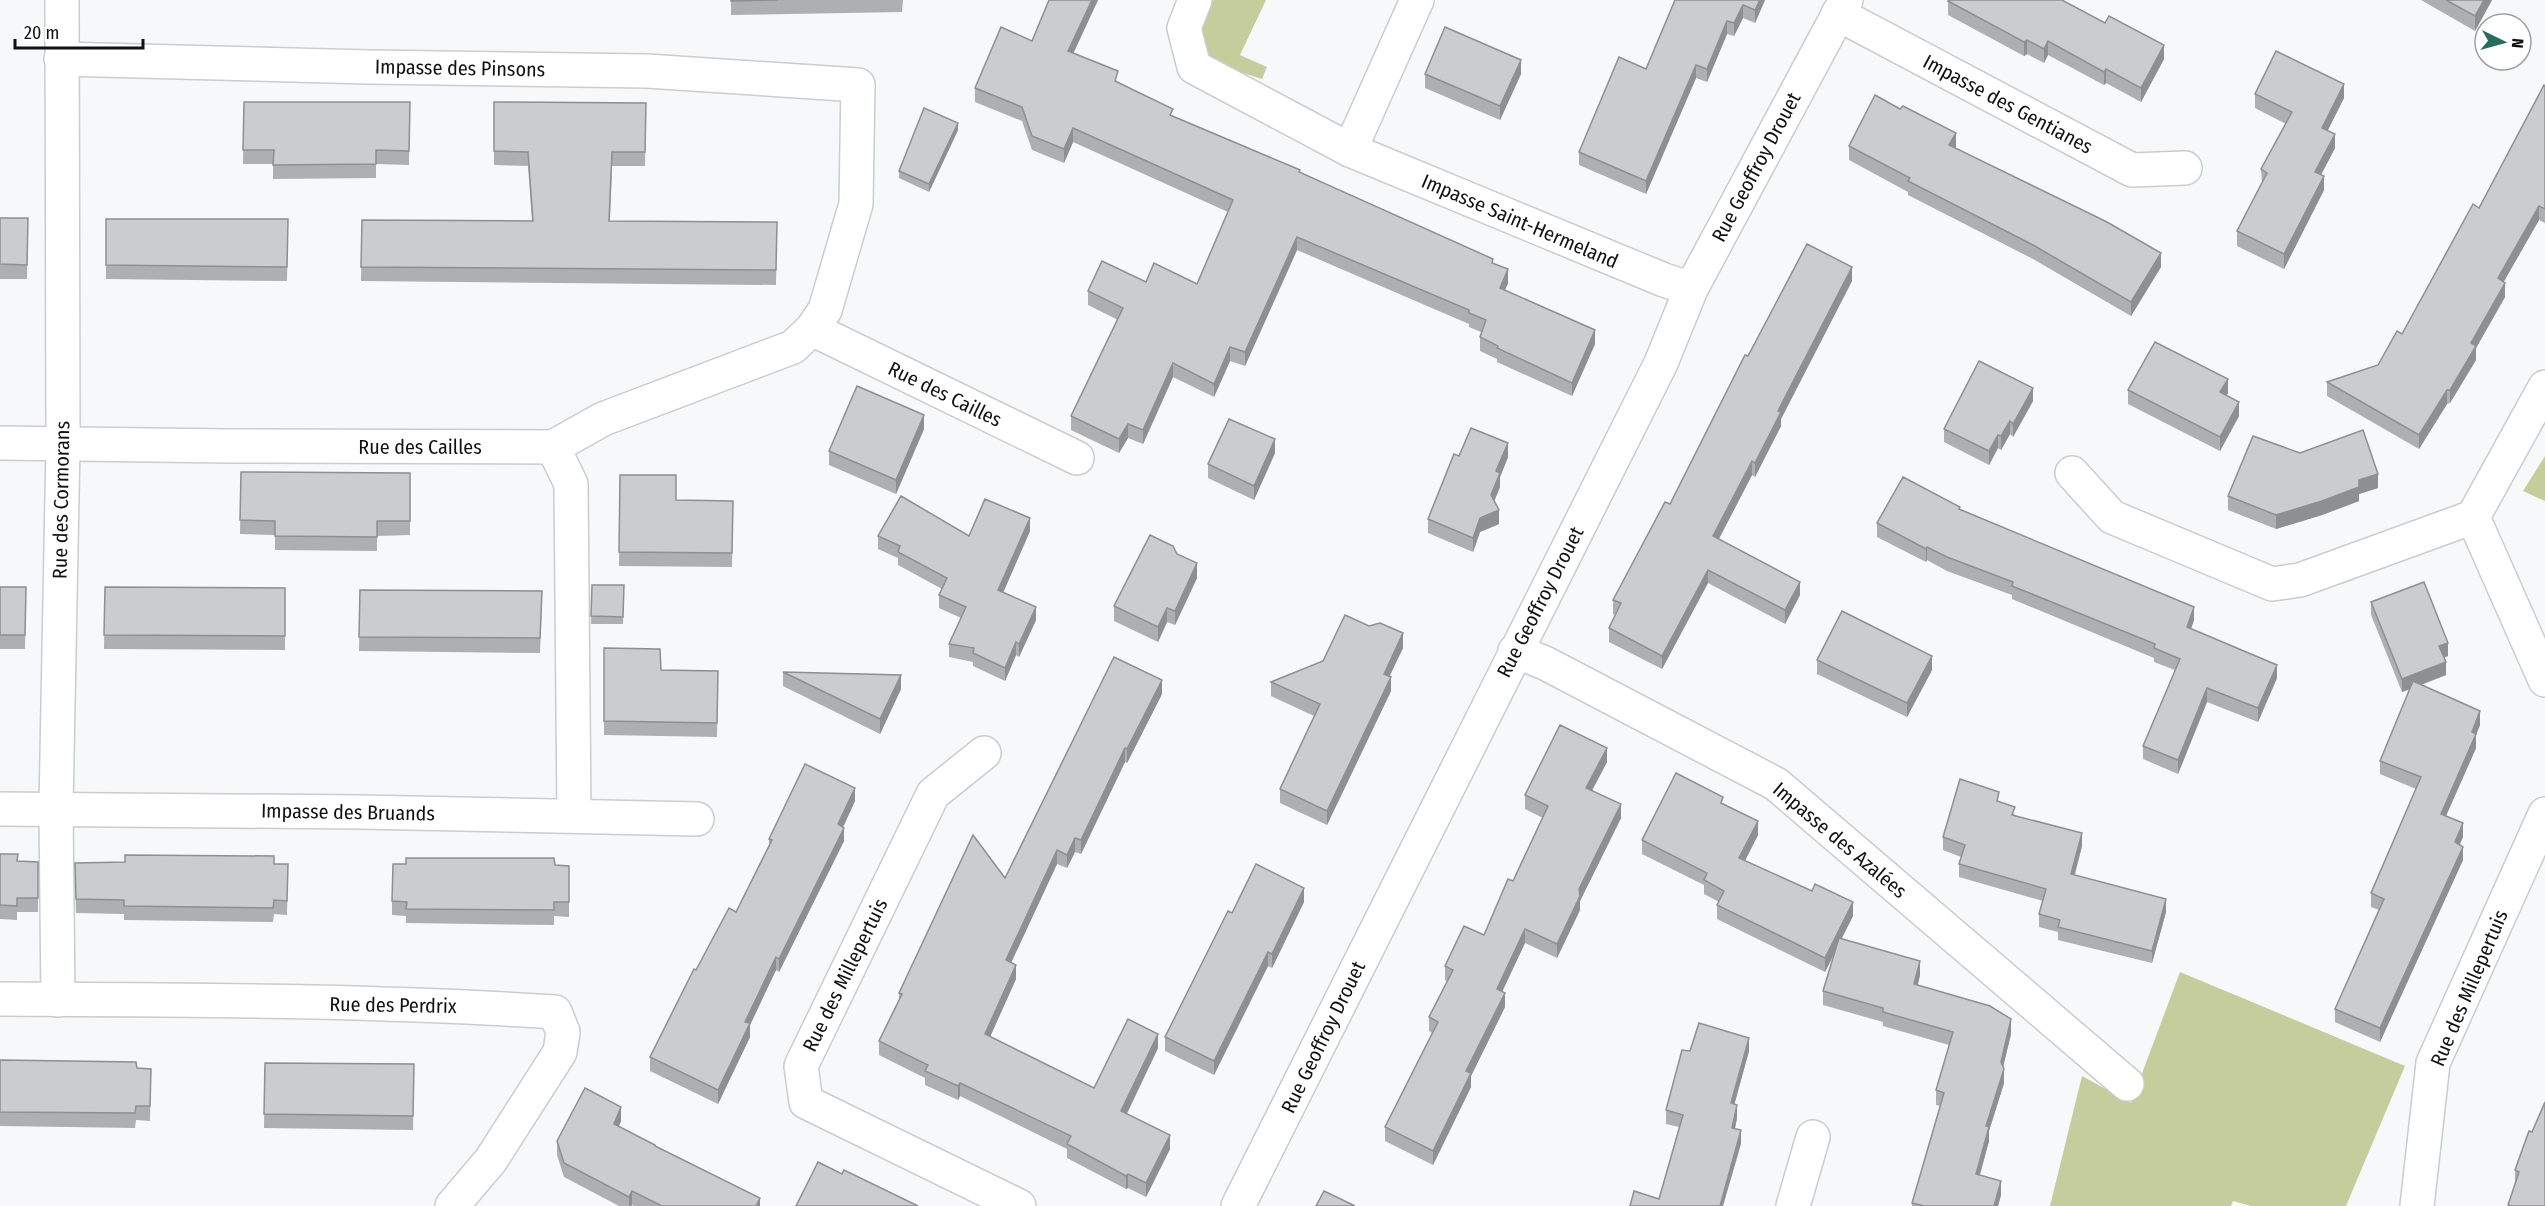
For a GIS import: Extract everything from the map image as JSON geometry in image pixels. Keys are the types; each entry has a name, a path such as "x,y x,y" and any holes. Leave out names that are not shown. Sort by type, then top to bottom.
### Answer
{"street":[{"name":"Rue des Cormorans","path":"58,1000 56,808 63,444 62,0"},
{"name":"Impasse Saint-Hermeland","path":"1195,0 1184,28 1194,67 1350,150 1664,280 1691,289"},
{"path":"1350,150 1417,0"},
{"name":"Impasse des Gentianes","path":"1842,7 2132,170 2185,168"},
{"name":"Rue Geoffroy Drouet","path":"1238,1206 1515,651 1662,363 1691,289 1842,7"},
{"name":"Impasse des Pinsons","path":"61,58 369,67 647,70 858,85"},
{"name":"Rue des Cailles","path":"0,442 553,447 603,419 793,347 812,329 825,310 856,204 858,85"},
{"name":"Rue des Cailles","path":"812,329 1077,458"},
{"path":"2072,473 2112,517 2272,584 2300,580 2473,517 2545,387"},
{"path":"553,447 571,484 574,816"},
{"path":"2473,517 2545,680"},
{"name":"Impasse des Azalées","path":"1515,651 1545,663 1776,784 2127,1084"},
{"name":"Rue des Millepertuis","path":"984,753 933,794 801,1066 806,1102 1019,1206"},
{"name":"Impasse des Bruands","path":"0,809 56,808 697,819"},
{"name":"Rue des Millepertuis","path":"2417,1206 2433,1063 2545,814"},
{"name":"Rue des Perdrix","path":"0,999 479,1007 555,1012 563,1032 560,1052 491,1160 452,1206"},
{"path":"1793,1206 1813,1137"}],"green space":[{"path":"1211,0 1266,0 1240,55 1267,67 1262,79 1209,62 1200,26"},
{"path":"2545,456 2545,501 2523,491"},
{"path":"2180,972 2405,1066 2346,1206 2251,1206 2233,1201 2231,1206 2050,1206 2082,1076 2131,1103"}],"building":[{"path":"731,0 778,0 731,1"},
{"path":"1049,0 1092,0 1068,51 1118,71 1115,81 1173,109 1170,115 1300,170 1299,172 1493,259 1492,263 1508,269 1500,288 1595,330 1572,383 1497,348 1498,346 1480,337 1486,320 1469,313 1469,310 1297,237 1245,352 1230,347 1214,384 1173,363 1143,430 1128,424 1119,439 1071,416 1123,308 1088,291 1102,261 1146,282 1154,263 1197,284 1233,200 1073,128 1064,149 1032,136 1022,107 975,88 1001,27 1032,41"},
{"path":"1675,0 1760,0 1755,10 1743,5 1734,23 1727,21 1707,69 1696,65 1646,181 1579,152 1619,57 1646,69"},
{"path":"1949,0 2062,0 2105,23 2109,16 2164,45 2141,88 2106,69 2104,72 2048,41 2044,49 2027,40 2024,42"},
{"path":"2446,0 2484,0 2473,15"},
{"path":"1445,27 1521,60 1500,106 1425,74"},
{"path":"2276,51 2344,84 2322,128 2335,134 2315,172 2324,176 2284,254 2237,231 2267,173 2261,169 2292,112 2255,94"},
{"path":"2544,85 2545,209 2539,206 2498,278 2505,283 2471,343 2476,346 2450,390 2447,390 2419,435 2327,382 2378,365 2397,331 2402,334 2473,204 2479,208"},
{"path":"1875,95 1900,109 1903,106 1956,133 1949,145 2107,222 2161,253 2131,302 2033,245 1908,181 1910,178 1849,146"},
{"path":"244,102 410,102 409,151 376,150 376,164 273,165 274,150 243,150"},
{"path":"494,102 646,103 645,152 612,152 609,221 777,222 776,270 361,267 362,220 533,221 528,152 494,151"},
{"path":"924,108 958,123 929,184 899,171"},
{"path":"0,218 28,218 27,265 0,264"},
{"path":"106,219 288,219 287,267 106,265"},
{"path":"1807,244 1852,267 1778,411 1781,412 1755,463 1752,461 1713,536 1800,582 1785,610 1708,570 1662,656 1609,628 1621,603 1613,600 1665,502 1670,504 1745,355 1748,356"},
{"path":"2155,342 2228,379 2220,392 2239,402 2220,437 2128,390"},
{"path":"1979,361 2033,388 2013,424 2010,421 2001,436 1998,435 1989,451 1944,429"},
{"path":"857,386 924,415 896,480 829,451"},
{"path":"1229,419 1275,439 1254,486 1208,464"},
{"path":"1471,428 1508,443 1496,471 1500,473 1491,495 1499,510 1480,518 1473,538 1428,519 1454,454 1459,456"},
{"path":"2363,430 2378,474 2359,480 2359,487 2276,515 2228,496 2253,436 2300,453"},
{"path":"241,472 410,473 410,521 377,521 377,537 275,536 275,521 240,520"},
{"path":"620,475 676,475 676,500 733,501 732,553 619,552"},
{"path":"1903,477 1960,507 1959,509 2194,607 2187,627 2277,665 2258,708 2207,688 2178,760 2143,746 2180,659 2154,648 2155,644 2012,586 2013,582 1927,547 1926,549 1877,523"},
{"path":"901,496 969,536 985,499 1030,518 998,590 1036,607 1019,644 1016,642 1005,668 973,653 974,648 949,644 966,607 939,595 947,578 898,552 900,546 878,536"},
{"path":"1150,535 1173,546 1177,554 1197,563 1175,611 1167,608 1158,627 1114,606"},
{"path":"2424,582 2448,643 2439,646 2446,662 2402,679 2371,602"},
{"path":"592,585 624,585 623,617 591,616"},
{"path":"0,587 26,587 25,635 0,635"},
{"path":"105,587 285,588 285,636 104,635"},
{"path":"360,590 542,591 540,638 359,637"},
{"path":"1842,611 1932,656 1907,703 1817,660"},
{"path":"1345,615 1369,626 1380,623 1403,633 1384,674 1391,677 1327,811 1280,789 1320,704 1271,682 1323,661"},
{"path":"604,648 660,649 661,670 718,671 717,723 604,721"},
{"path":"1114,657 1162,680 1127,749 1125,748 1081,840 1075,838 1067,855 1057,850 1006,960 1016,965 985,1034 1094,1088 1128,1019 1158,1034 1121,1111 1170,1135 1146,1183 1128,1174 1126,1176 1067,1144 1071,1136 960,1083 958,1086 925,1071 928,1065 879,1041 973,835 1005,878"},
{"path":"783,672 901,675 880,719"},
{"path":"2413,681 2480,711 2472,732 2476,734 2441,814 2463,823 2455,842 2463,847 2380,1028 2335,1009 2384,899 2371,893 2421,777 2380,761"},
{"path":"1560,725 1607,748 1586,788 1621,804 1579,889 1580,896 1557,944 1525,929 1497,989 1505,993 1466,1071 1471,1073 1433,1151 1385,1127 1438,1022 1429,1017 1453,970 1445,966 1464,926 1484,935 1508,879 1513,881 1548,806 1525,795"},
{"path":"805,764 855,788 838,824 844,828 779,959 776,957 745,1022 750,1023 718,1090 650,1057 694,969 696,970 729,908 736,912 772,840 769,839"},
{"path":"1676,773 1723,797 1721,803 1758,821 1739,858 1812,891 1815,884 1853,902 1825,958 1717,905 1724,891 1704,880 1707,873 1642,840"},
{"path":"1960,779 1999,792 1997,801 2015,807 2012,815 2082,833 2071,874 2166,899 2152,951 2058,927 2060,920 2039,914 2046,889 1959,864 1965,845 1943,837"},
{"path":"0,854 18,854 17,861 38,862 38,898 17,898 17,906 0,905"},
{"path":"125,855 274,856 274,864 288,864 287,901 274,900 273,908 124,906 124,900 76,899 75,863 125,862"},
{"path":"406,858 554,858 555,865 569,866 569,902 554,902 554,910 406,909 407,902 392,901 393,864 406,864"},
{"path":"1256,864 1304,888 1272,954 1268,952 1214,1061 1165,1037 1228,911 1232,913"},
{"path":"1839,938 1920,961 1914,984 1990,1006 2011,1019 2001,1062 2004,1069 1986,1126 1989,1127 1976,1174 2001,1181 1994,1206 1924,1206 1912,1203 1944,1093 1936,1090 1953,1032 1883,1012 1883,1008 1823,991"},
{"path":"1699,1023 1749,1038 1731,1103 1737,1105 1732,1128 1741,1130 1720,1206 1630,1206 1634,1191 1659,1199 1683,1115 1666,1110 1682,1050 1690,1051"},
{"path":"0,1060 136,1062 137,1068 151,1069 150,1106 136,1106 135,1113 0,1112"},
{"path":"265,1063 414,1064 413,1116 264,1114"},
{"path":"585,1088 621,1107 614,1124 760,1198 756,1206 662,1206 632,1191 629,1197 564,1163 557,1141"},
{"path":"2545,1102 2545,1206 2508,1205 2519,1172 2515,1170 2529,1131 2532,1132"},
{"path":"818,1162 842,1174 844,1170 918,1206 796,1206"},
{"path":"1324,1191 1355,1206 1316,1206"}]}
